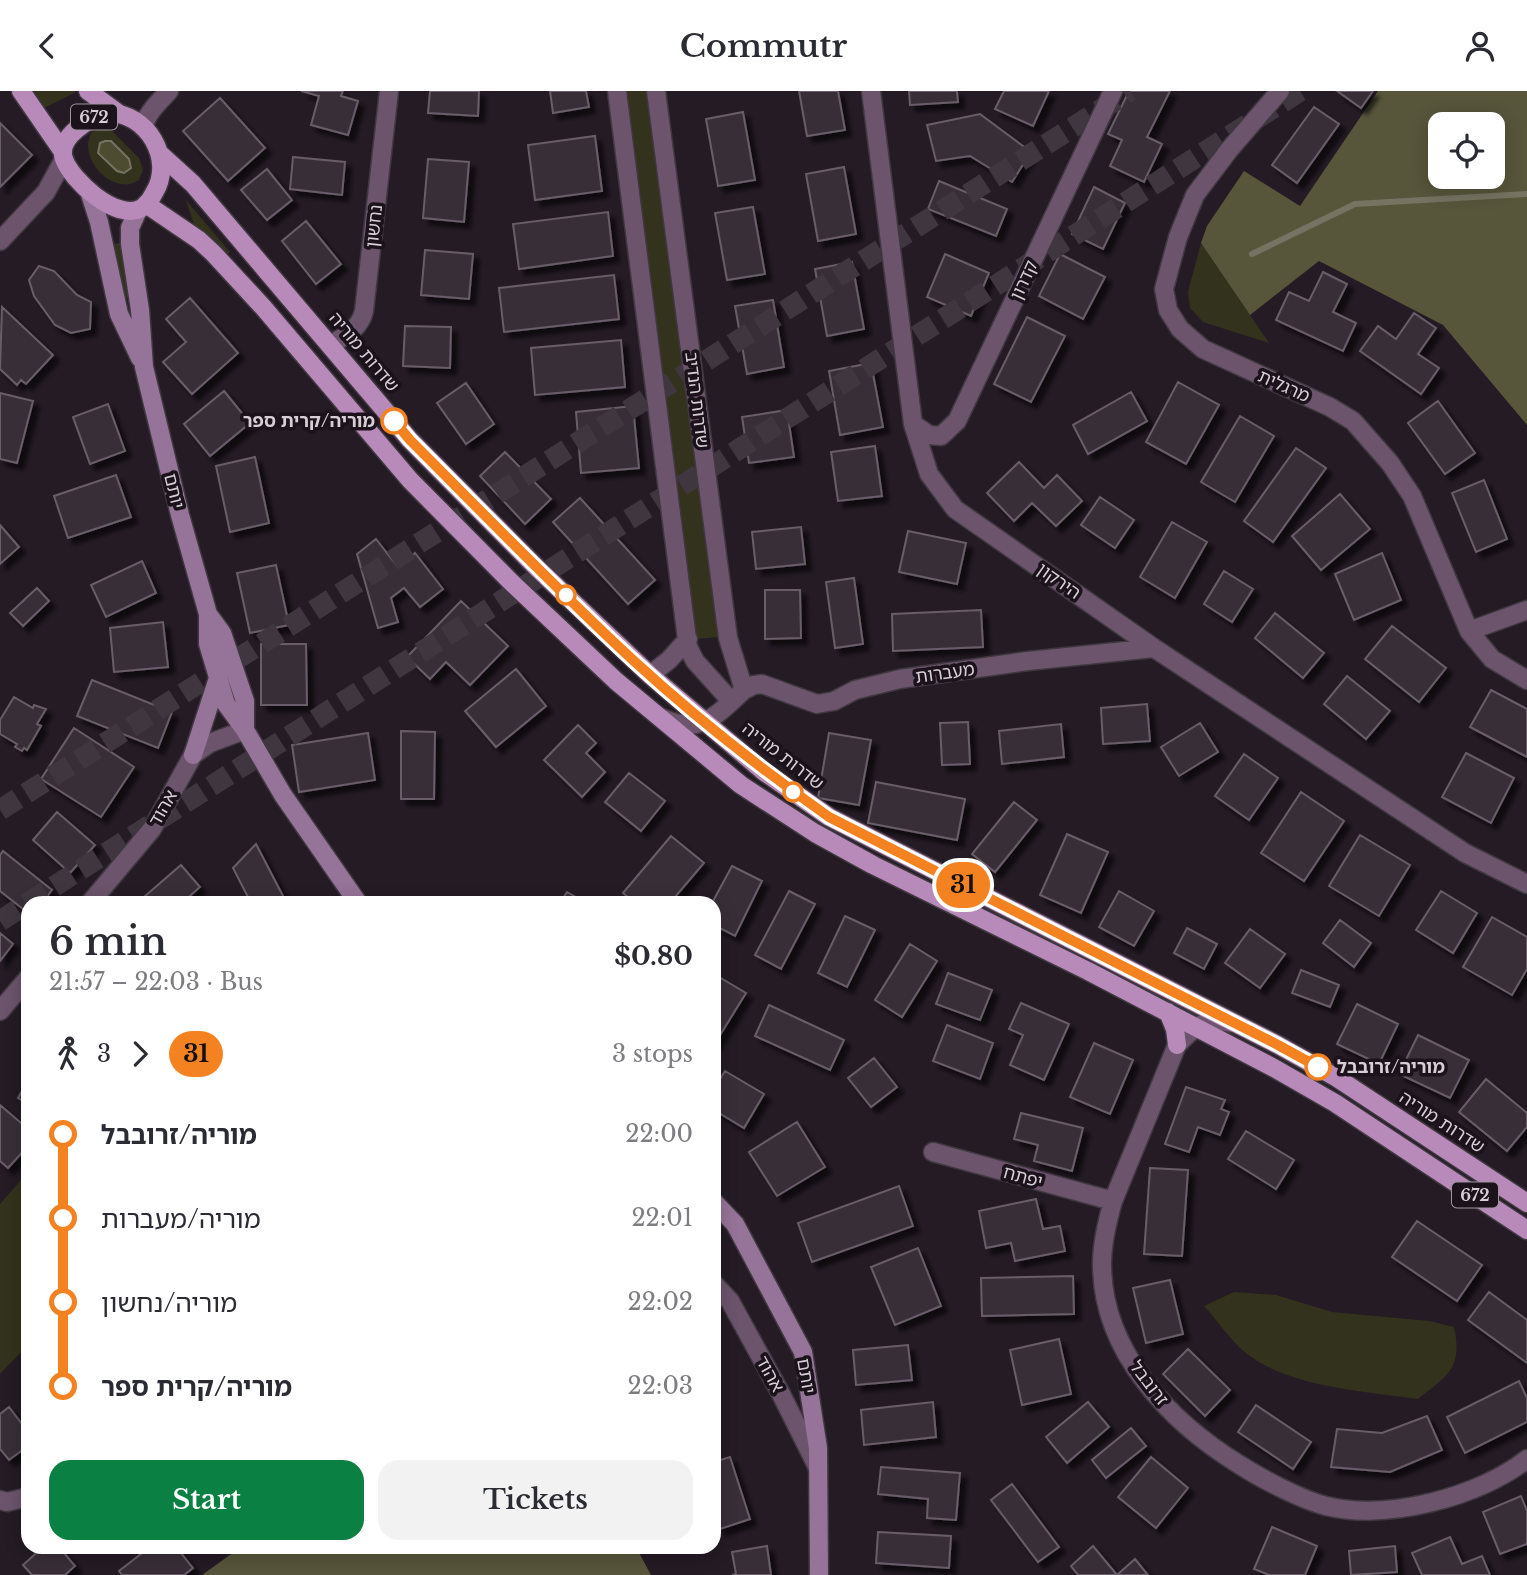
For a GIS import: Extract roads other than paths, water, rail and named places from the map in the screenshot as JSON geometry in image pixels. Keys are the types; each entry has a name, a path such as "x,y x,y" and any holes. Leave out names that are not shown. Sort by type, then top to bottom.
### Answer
{"main road":[{"name":"672","path":"21,91 89,191 113,207 142,207 199,240 263,307 410,480 511,582 616,681 741,785 816,833 873,865 1168,1011 1335,1103 1527,1230"},
{"name":"672","path":"88,91 144,128 160,154"},
{"name":"672","path":"64,156 72,135 86,122 95,116 118,113"},
{"name":"שדרות מוריה","path":"160,154 193,184 410,440 537,568 650,675 763,771 829,817 1278,1045 1337,1078 1527,1203"},
{"path":"142,207 158,187 160,154"},
{"path":"1168,1011 1175,1029 1177,1045"}],"street":[{"path":"144,128 148,116 169,91"},
{"name":"נחשון","path":"331,345 353,330 364,311 389,91"},
{"path":"617,91 688,647 695,661 738,695 705,721 687,726 662,718"},
{"name":"שדרות הנדיב","path":"656,91 728,638 738,695"},
{"name":"הירקון","path":"871,91 913,424 929,474 956,509 1154,649 1465,853 1527,884"},
{"name":"קדרון","path":"913,424 929,435 942,436 957,421 1113,91"},
{"name":"מרגלית","path":"1280,91 1229,149 1195,195 1178,237 1164,289 1168,310 1180,329 1203,349 1330,407 1353,421 1390,463 1412,496 1469,631 1492,659 1527,680"},
{"path":"0,241 46,192 64,156"},
{"name":"יותם","path":"89,191 99,222 119,314 144,367"},
{"name":"יותם","path":"142,207 130,228 130,244 140,310 144,367 180,515 208,614 208,644 218,678 226,704 245,730 283,795 353,896"},
{"path":"1469,631 1527,610"},
{"name":"יותם","path":"208,614 222,633 245,701 245,730"},
{"path":"650,675 669,660 688,639"},
{"name":"מעברות","path":"738,695 754,685 762,684 817,703 834,701 855,690 900,679 1028,660 1154,649"},
{"path":"193,755 218,678"},
{"path":"193,755 210,743 245,730"},
{"name":"אהוד","path":"96,896 152,829 193,755"},
{"path":"0,1011 21,986"},
{"path":"1196,1026 1216,1020 1236,1024"},
{"name":"זרובבל","path":"1196,1026 1177,1045 1113,1201 1106,1228 1102,1265 1108,1306 1118,1339 1133,1365 1164,1405 1209,1446 1260,1478 1326,1506 1378,1512 1437,1501 1508,1474 1527,1459"},
{"name":"יפתח","path":"933,1152 1113,1201"},
{"name":"יותם","path":"721,1209 735,1224 803,1352 818,1448 819,1575"},
{"name":"אהוד","path":"721,1291 730,1301 818,1468"},
{"path":"0,1500 7,1502 21,1499"}],"waterway":[{"path":"1252,254 1355,204 1527,194"}],"tunnel":[{"path":"0,810 1130,91"},
{"path":"39,896 1300,91"},
{"path":"0,921 21,908"}],"place":[{"name":"מוריה/קרית ספר","path":"394,421"},
{"name":"מוריה/זרובבל","path":"1318,1067"}]}
